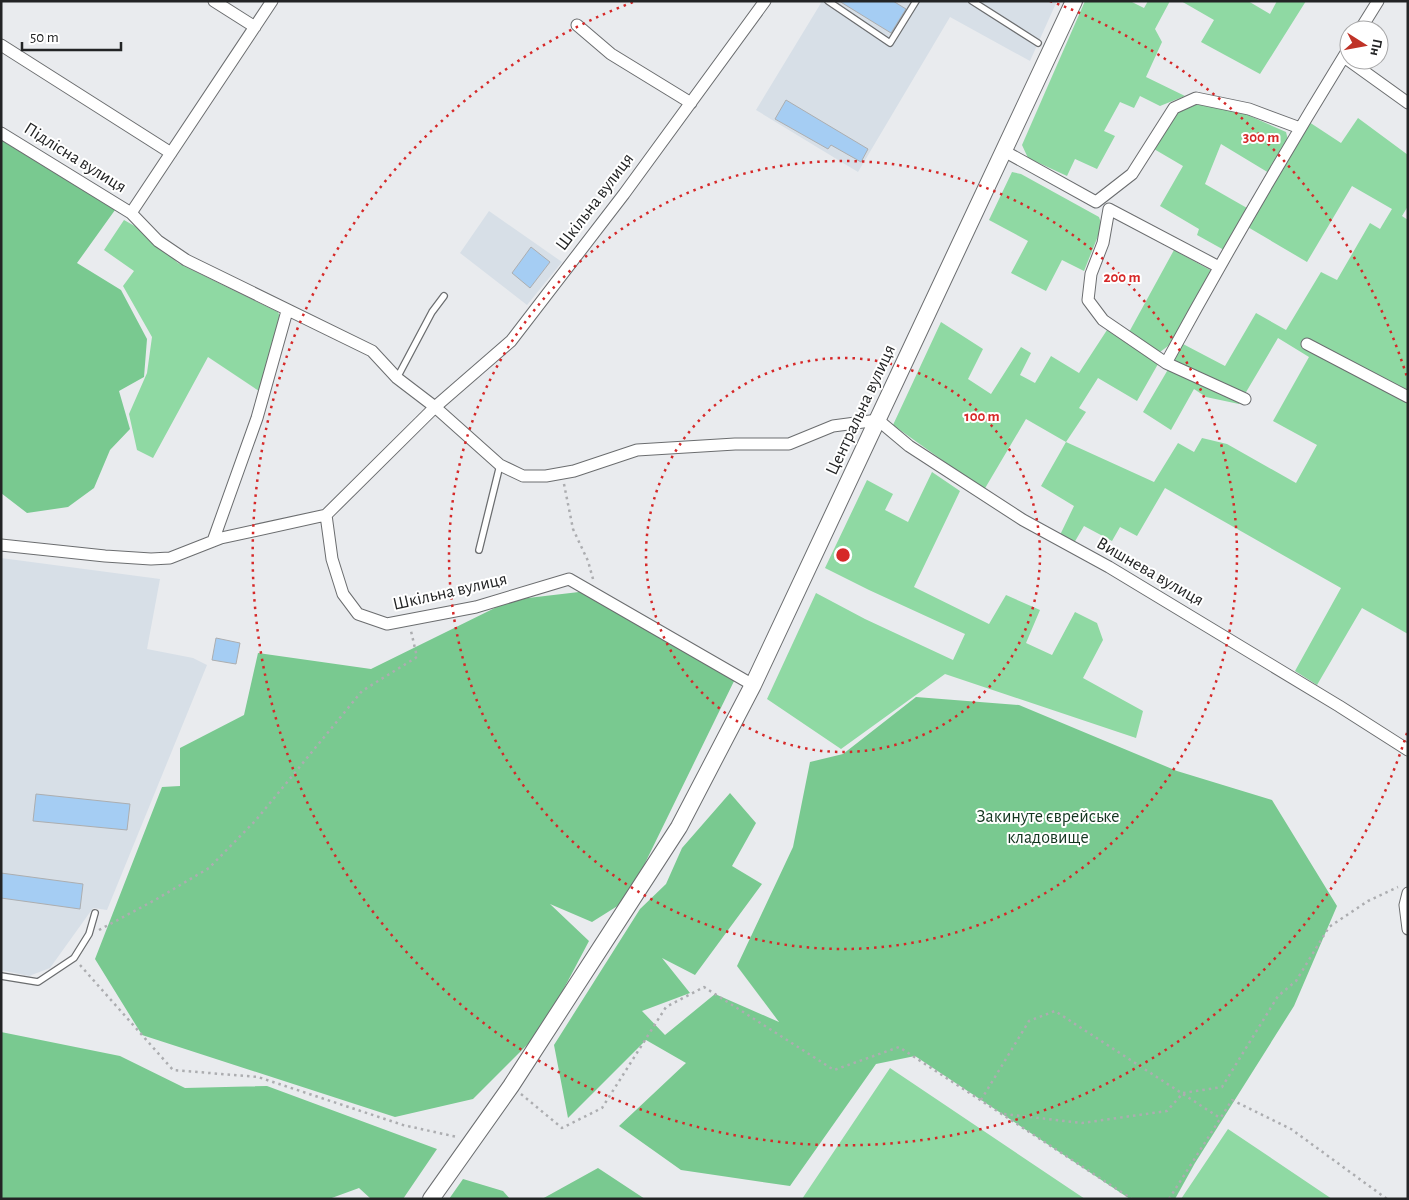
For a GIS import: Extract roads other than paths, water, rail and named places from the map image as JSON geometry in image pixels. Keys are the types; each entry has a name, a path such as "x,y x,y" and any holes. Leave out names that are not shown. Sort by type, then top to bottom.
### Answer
{"main road":[{"name":"Центральна вулиця","path":"431,1199 510,1086 679,827 753,685 1074,1"}],"street":[{"path":"214,1 255,27"},
{"path":"272,1 131,213 158,240 186,260 372,351 397,378 435,407 500,465 523,476 546,476 562,473 638,450 735,444 789,444 833,426 878,420"},
{"name":"Шкільна вулиця","path":"753,685 570,579 476,607 387,624 358,614 343,594 332,558 326,514 435,407 511,341 624,194 766,1"},
{"path":"1366,20 1378,1"},
{"path":"577,25 611,54 691,103"},
{"path":"1,45 171,152"},
{"path":"1166,363 1219,267 1339,64"},
{"path":"1367,70 1408,103"},
{"path":"1096,202 1132,174 1174,108 1196,98 1249,109 1300,128"},
{"name":"Підлісна вулиця","path":"1,133 131,213"},
{"path":"1004,151 1219,267"},
{"path":"1109,209 1103,243 1091,274 1088,300 1103,320 1166,363 1245,399"},
{"path":"213,541 257,418 287,311"},
{"path":"1307,344 1408,397"},
{"name":"Вишнева вулиця","path":"878,420 909,446 1023,520 1109,567 1339,706 1408,750"},
{"path":"1,545 151,559 170,558 221,538 326,514"},
{"path":"1404,889 1408,929"}],"lane":[{"path":"828,1 890,43 916,1"},
{"path":"972,1 1038,43"},
{"path":"397,378 432,312 444,296"},
{"path":"479,550 500,465"},
{"path":"1,976 38,982 74,958 89,934 95,912"}],"park label":[{"name":"Закинуте єврейське кладовище","path":"1048,828"}]}
